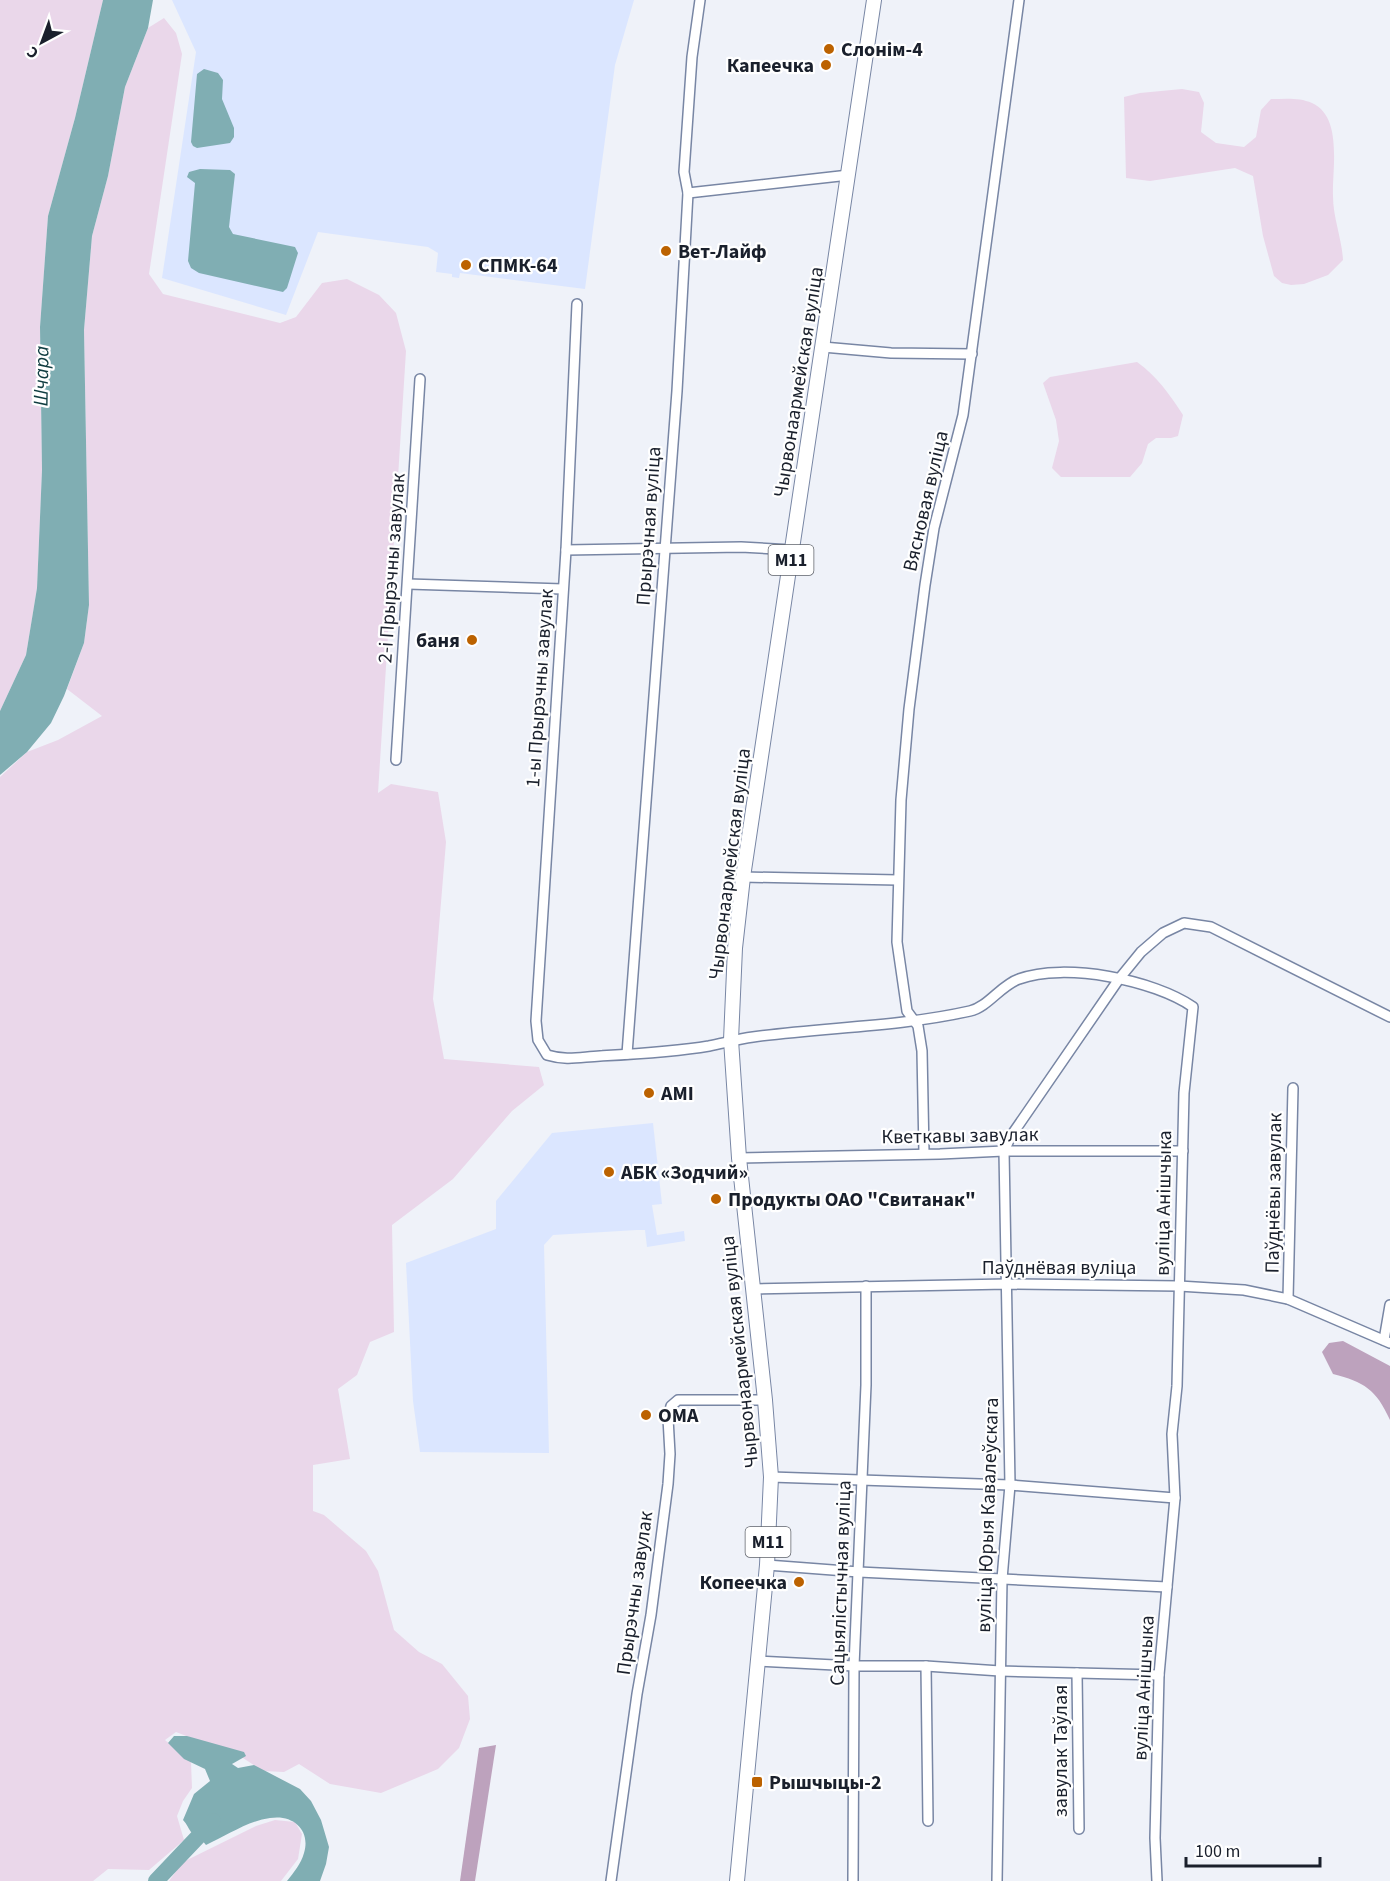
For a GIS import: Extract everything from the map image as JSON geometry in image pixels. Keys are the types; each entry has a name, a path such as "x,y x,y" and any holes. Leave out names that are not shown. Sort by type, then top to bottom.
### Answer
{"highway":[{"name":"Чырвонаармейская вуліца","path":"737,1881 759,1661 771,1478 739,1158 731,1040 735,948 743,877 874,0"}],"street":[{"name":"Прырэчная вуліца","path":"627,1054 677,380 688,193 684,172 692,57 700,0"},
{"name":"Вясновая вуліца","path":"924,1153 922,1051 918,1026 910,1016 897,942 901,800 925,585 934,528 963,415 1019,0"},
{"path":"688,193 849,175"},
{"name":"1-ы Прырэчны завулак","path":"563,1060 547,1055 538,1040 536,1021 566,550 578,304"},
{"path":"823,347 891,353 972,354"},
{"name":"2-і Прырэчны завулак","path":"396,760 420,379"},
{"path":"566,550 741,547 792,550"},
{"path":"408,584 563,589"},
{"path":"743,877 898,880"},
{"path":"1004,1150 1119,979 1141,952 1163,933 1184,923 1211,927 1390,1017"},
{"name":"вуліца Анішчыка","path":"563,1060 708,1046 731,1040 973,1010 1017,979 1053,971 1089,973 1119,979 1178,997 1193,1007 1184,1093 1177,1386 1172,1434 1175,1498 1159,1675 1155,1838 1157,1881"},
{"name":"Паўднёвы завулак","path":"1288,1299 1293,1088"},
{"name":"Кветкавы завулак","path":"739,1158 1004,1150 1183,1151"},
{"name":"вуліца Юрыя Кавалеўскага","path":"997,1881 1002,1579 1010,1485 1004,1150"},
{"name":"Паўднёвая вуліца","path":"753,1289 1007,1284 1179,1286 1244,1290 1288,1299 1387,1342"},
{"name":"Сацыялістычная вуліца","path":"853,1881 854,1666 866,1384 866,1286"},
{"path":"1387,1342 1390,1305"},
{"name":"Прырэчны завулак","path":"611,1881 667,1495 670,1454 668,1418 671,1406 678,1400 765,1400"},
{"path":"771,1478 1010,1485 1175,1498"},
{"path":"767,1565 859,1572 1167,1587"},
{"name":"завулак Таўлая","path":"759,1661 1159,1675"},
{"path":"926,1666 928,1821"},
{"name":"завулак Таўлая","path":"1077,1673 1078,1829"}],"shaded area":[{"path":"0,0 103,0 75,118 48,216 40,327 42,470 37,588 26,655 0,711"},
{"path":"172,0 634,0 615,65 585,289 460,273 459,278 452,277 452,274 436,272 438,253 428,247 318,232 286,315 162,278 196,52"},
{"path":"164,18 176,33 182,54 149,274 163,294 280,323 296,317 322,283 347,279 379,295 396,313 406,351 378,793 391,784 438,792 446,842 433,999 444,1059 539,1067 544,1085 512,1111 453,1179 392,1225 394,1332 370,1342 357,1375 338,1389 350,1459 313,1465 313,1511 324,1515 366,1551 378,1571 394,1630 419,1652 442,1664 468,1696 470,1719 459,1748 438,1769 381,1793 330,1784 299,1764 284,1772 263,1771 243,1758 176,1732 165,1740 191,1762 192,1788 177,1816 184,1840 149,1870 108,1869 93,1881 0,1881 0,777 27,752 58,740 102,716 67,689 84,643 89,605 84,330 92,236 108,176 125,87 148,28"},
{"path":"1182,89 1199,92 1204,103 1201,132 1216,143 1244,147 1256,137 1261,110 1271,99 1302,100 1322,110 1332,131 1334,145 1333,204 1343,260 1328,275 1304,284 1291,285 1282,283 1274,276 1263,236 1253,176 1235,168 1150,181 1126,178 1124,97"},
{"path":"1137,362 1157,380 1183,415 1178,436 1156,438 1148,444 1142,463 1130,477 1061,477 1052,468 1059,441 1056,420 1043,383 1050,377"},
{"path":"653,1123 662,1204 652,1205 657,1235 684,1231 685,1241 647,1247 645,1230 637,1230 553,1235 544,1245 549,1453 420,1452 413,1401 406,1263 496,1229 496,1201 552,1133"},
{"path":"1343,1341 1390,1366 1390,1420 1380,1401 1368,1388 1353,1380 1333,1374 1322,1352 1329,1343"},
{"path":"496,1745 475,1881 460,1881 479,1748"},
{"path":"275,1820 295,1822 302,1834 298,1859 281,1881 169,1881 183,1862 256,1826"}],"water":[{"name":"Шчара","path":"103,0 153,0 148,28 125,87 108,176 92,236 84,330 89,605 84,643 51,723 27,752 0,775 0,711 26,655 37,588 42,470 40,327 48,216 75,118"},
{"path":"204,69 218,73 223,80 222,99 234,128 234,137 230,143 197,148 191,142 197,74"},
{"path":"200,169 230,170 235,174 229,227 233,234 295,247 298,253 287,288 283,292 199,273 191,268 188,261 195,183 187,177 189,172"},
{"path":"174,1736 187,1736 244,1752 246,1756 232,1764 238,1768 254,1765 300,1789 311,1801 321,1820 329,1847 320,1881 287,1881 301,1861 305,1845 302,1831 293,1821 278,1817 254,1822 206,1845 191,1832 183,1820 194,1794 210,1781 205,1769 184,1759 168,1743"}],"waterway":[{"path":"156,1881 213,1821"}],"place":[{"name":"Слонім-4","path":"829,49"},
{"name":"Капеечка","path":"826,65"},
{"name":"Вет-Лайф","path":"666,251"},
{"name":"СПМК-64","path":"466,265"},
{"name":"баня","path":"472,640"},
{"name":"AMI","path":"649,1093"},
{"name":"АБК «Зодчий»","path":"609,1172"},
{"name":"Продукты ОАО \"Свитанак\"","path":"716,1199"},
{"name":"ОМА","path":"646,1415"},
{"name":"Копеечка","path":"799,1582"},
{"name":"Рышчыцы-2","path":"757,1782"}]}
